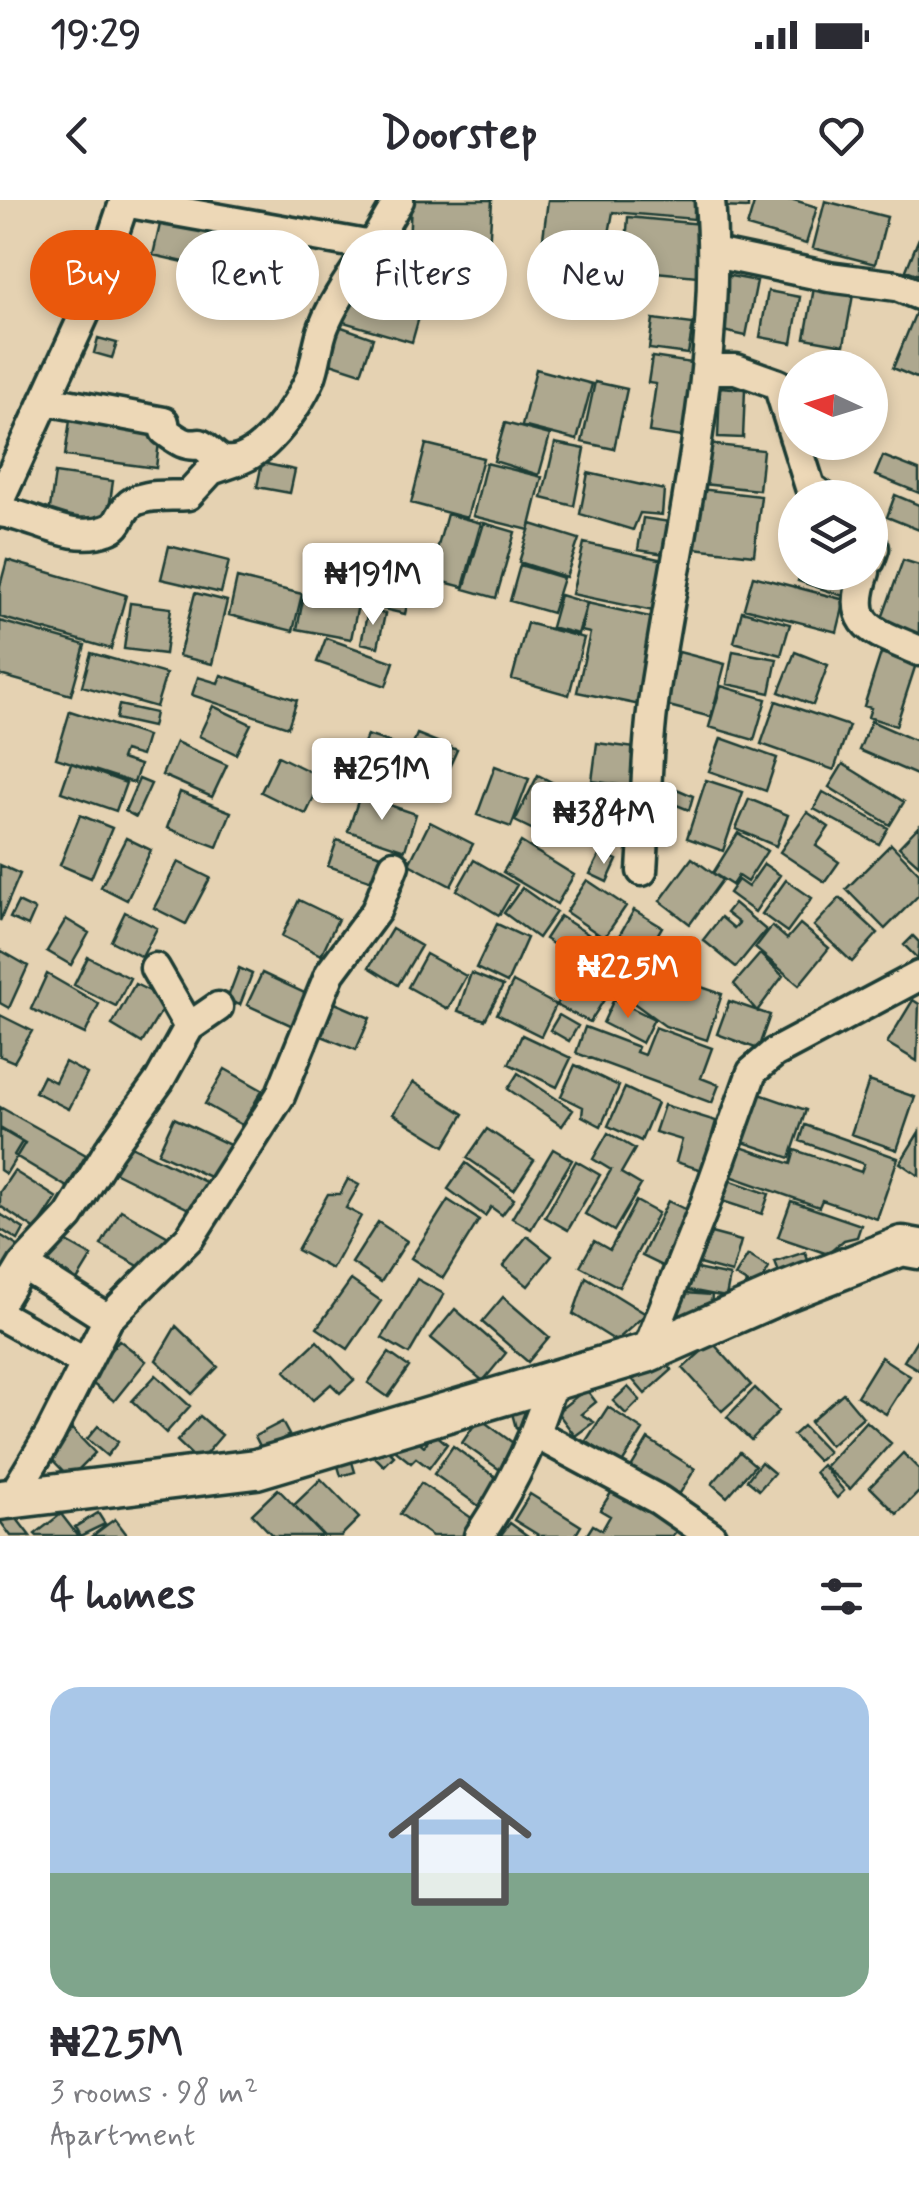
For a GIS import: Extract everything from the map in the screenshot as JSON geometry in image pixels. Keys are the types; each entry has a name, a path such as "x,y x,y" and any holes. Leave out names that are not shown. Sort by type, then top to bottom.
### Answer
{"street":[{"path":"381,230 399,200"},
{"path":"642,871 654,696 707,369 714,252 710,200"},
{"path":"0,499 91,300 125,201 339,240"},
{"path":"714,252 829,278 897,286 919,296"},
{"path":"0,512 32,518 63,532 109,530 120,522 127,507 141,498 188,495 211,470 244,459 267,442 311,377 324,326 339,301"},
{"path":"707,369 736,369 778,384"},
{"path":"45,400 164,422 164,430 179,442 200,444 227,461 244,459"},
{"path":"860,590 859,618 871,630 919,651"},
{"path":"5,1500 50,1434 108,1319 175,1255 212,1206 280,1096 330,972 376,911 394,865"},
{"path":"155,968 189,1028"},
{"path":"646,1353 752,1072 774,1054 919,976"},
{"path":"0,1303 24,1265 69,1216 109,1150 159,1081 189,1028 218,1008"},
{"path":"5,1500 256,1469 646,1353 902,1246 919,1249"},
{"path":"24,1265 108,1319"},
{"path":"0,1315 86,1363"},
{"path":"479,1536 508,1493 536,1434 552,1383"},
{"path":"536,1434 659,1500 711,1536"}],"building":[{"path":"411,200 492,200 490,230 410,230"},
{"path":"548,200 694,200 694,219 613,212 610,230 544,230"},
{"path":"717,200 748,200 748,208 717,207"},
{"path":"755,200 794,200 817,207 806,244 747,227"},
{"path":"825,201 887,217 875,264 813,248"},
{"path":"163,211 229,226 228,230 176,230 176,260 156,256"},
{"path":"628,217 701,224 697,276 659,272 659,230 627,230"},
{"path":"919,238 919,275 906,270"},
{"path":"725,275 757,281 746,336 714,329"},
{"path":"815,282 854,289 844,345 805,338"},
{"path":"768,291 800,297 792,343 760,337"},
{"path":"919,307 919,379 893,368"},
{"path":"340,320 418,320 412,342"},
{"path":"653,320 693,324 688,354 649,349"},
{"path":"336,325 373,338 361,373 324,361"},
{"path":"98,338 117,343 112,358 94,353"},
{"path":"652,357 692,363 682,437 649,432 656,384 648,383"},
{"path":"536,369 592,384 577,440 522,426"},
{"path":"595,382 627,389 614,449 582,442"},
{"path":"720,387 745,389 743,438 718,437"},
{"path":"71,413 161,424 156,468 65,456"},
{"path":"505,423 550,435 539,475 494,461"},
{"path":"555,443 585,449 574,506 542,498"},
{"path":"698,443 763,450 759,490 703,484"},
{"path":"426,444 483,458 467,518 411,503"},
{"path":"888,458 919,470 919,493 888,480 875,475 881,460"},
{"path":"262,463 295,470 290,493 257,487"},
{"path":"486,463 542,477 529,530 473,516"},
{"path":"55,473 113,481 107,523 49,515"},
{"path":"588,473 664,490 662,515 640,513 633,530 580,514"},
{"path":"691,488 761,496 754,555 685,547"},
{"path":"895,495 919,505 919,530 888,517"},
{"path":"447,514 481,523 463,587 429,578"},
{"path":"643,518 670,522 665,554 638,550"},
{"path":"484,523 515,532 496,598 464,589"},
{"path":"531,524 579,539 566,577 519,562"},
{"path":"584,543 668,561 658,612 572,594"},
{"path":"169,546 229,561 221,593 161,579"},
{"path":"7,560 126,595 111,649 0,617 0,586"},
{"path":"903,560 919,565 919,638 880,624"},
{"path":"520,565 563,578 552,613 510,601"},
{"path":"374,573 412,582 405,614 366,605"},
{"path":"753,576 778,583 778,590 807,590 845,600 837,632 744,608"},
{"path":"237,578 302,594 293,631 229,615"},
{"path":"195,593 227,601 212,664 179,656"},
{"path":"304,595 358,605 351,639 297,629"},
{"path":"560,595 587,603 578,634 551,627"},
{"path":"130,603 171,608 165,654 124,649"},
{"path":"587,603 663,620 645,706 577,692 590,633 581,631"},
{"path":"368,610 385,614 378,647 361,643"},
{"path":"742,611 790,624 781,655 734,642"},
{"path":"0,621 85,645 71,695 0,675"},
{"path":"527,623 584,638 569,695 512,679"},
{"path":"326,638 394,662 386,686 317,662"},
{"path":"733,651 777,659 770,693 727,684"},
{"path":"679,652 725,664 711,717 665,705"},
{"path":"795,652 828,665 813,705 779,692"},
{"path":"91,653 166,674 156,707 82,686"},
{"path":"881,653 916,664 896,726 868,717 871,708 864,706"},
{"path":"221,675 297,700 288,727 192,695 198,677 218,683"},
{"path":"721,686 766,699 754,740 709,727"},
{"path":"776,701 849,726 834,770 761,744"},
{"path":"119,705 155,713 152,727 116,719"},
{"path":"213,706 251,724 236,754 199,736"},
{"path":"70,711 147,736 141,756 124,751 121,759 140,765 134,783 56,758"},
{"path":"871,721 919,742 919,776 859,750"},
{"path":"417,734 457,750 442,783 403,767"},
{"path":"367,735 401,746 385,795 351,783"},
{"path":"721,738 777,758 766,791 709,771"},
{"path":"176,742 227,765 212,797 162,775"},
{"path":"597,743 643,749 638,788 592,781"},
{"path":"278,756 323,778 306,814 261,792"},
{"path":"71,763 126,783 116,811 61,792"},
{"path":"843,764 904,802 890,825 829,787"},
{"path":"495,766 529,779 511,827 477,815"},
{"path":"538,775 571,792 548,837 515,821"},
{"path":"139,779 151,784 136,817 125,811"},
{"path":"706,780 743,792 723,851 687,838"},
{"path":"672,787 693,796 689,810 669,802"},
{"path":"180,792 231,812 217,847 167,828"},
{"path":"823,792 888,828 879,844 814,809"},
{"path":"360,795 416,814 405,850 348,831"},
{"path":"749,799 788,815 776,846 736,829"},
{"path":"626,803 643,812 630,838 613,829"},
{"path":"807,812 829,827 816,846 839,862 825,882 780,852"},
{"path":"80,815 112,828 91,878 60,865"},
{"path":"430,822 473,844 451,886 409,864"},
{"path":"919,826 919,865 899,847"},
{"path":"738,833 767,851 747,882 738,876 732,885 713,873"},
{"path":"126,838 151,850 127,900 101,887"},
{"path":"337,840 381,855 372,881 328,866"},
{"path":"521,842 574,875 557,904 503,872"},
{"path":"891,844 919,873 919,895 885,929 846,889"},
{"path":"601,852 617,860 607,882 590,874"},
{"path":"692,858 722,880 690,924 660,901"},
{"path":"474,860 517,885 499,915 457,890"},
{"path":"178,862 210,878 186,924 154,908"},
{"path":"764,864 780,875 755,912 729,893 738,880 748,887"},
{"path":"0,865 20,874 0,921"},
{"path":"587,880 626,906 604,938 566,912"},
{"path":"786,880 812,898 787,932 762,914"},
{"path":"522,888 556,912 538,938 504,913"},
{"path":"840,898 878,933 852,962 814,926"},
{"path":"299,900 338,919 321,955 282,936"},
{"path":"18,902 35,910 28,926 10,918"},
{"path":"734,903 766,930 736,967 703,940 721,917 734,928 739,923 726,913"},
{"path":"634,910 662,927 648,951 620,934"},
{"path":"125,912 157,928 142,957 111,941"},
{"path":"560,916 605,945 590,968 545,939"},
{"path":"66,919 89,933 71,965 47,951"},
{"path":"497,924 527,938 507,983 476,968"},
{"path":"800,924 829,948 799,985 755,948 772,926 787,939"},
{"path":"392,929 421,946 398,985 369,967"},
{"path":"615,936 643,956 643,967 722,994 707,1040 665,1026 590,971"},
{"path":"913,936 919,942 918,959 904,945"},
{"path":"0,950 28,966 9,1008 0,1003"},
{"path":"426,954 466,976 448,1009 408,987"},
{"path":"760,954 783,976 757,1011 734,984"},
{"path":"88,957 130,978 116,1006 74,985"},
{"path":"239,968 252,974 240,1005 227,1000"},
{"path":"581,971 611,989 590,1022 556,1005"},
{"path":"262,973 309,995 295,1027 247,1005"},
{"path":"471,973 503,986 485,1020 458,1011"},
{"path":"47,974 99,1004 85,1034 31,1009"},
{"path":"513,982 556,1005 541,1036 497,1014"},
{"path":"135,984 168,1000 142,1043 112,1025"},
{"path":"614,999 654,1019 642,1043 603,1023"},
{"path":"328,1000 370,1018 356,1050 314,1033"},
{"path":"913,1000 919,1004 917,1061 887,1043"},
{"path":"729,1001 770,1015 758,1049 717,1034"},
{"path":"0,1015 32,1031 14,1062 0,1056"},
{"path":"559,1015 578,1026 569,1041 550,1030"},
{"path":"585,1027 638,1047 636,1052 644,1055 655,1027 712,1048 701,1078 719,1085 712,1103 576,1053"},
{"path":"522,1035 571,1058 557,1087 509,1064"},
{"path":"65,1062 87,1074 69,1109 35,1092 43,1076 55,1082"},
{"path":"575,1065 619,1086 601,1126 582,1116 583,1107 561,1096"},
{"path":"225,1069 262,1090 242,1125 205,1104"},
{"path":"518,1073 573,1110 562,1126 508,1089"},
{"path":"869,1081 915,1097 897,1150 851,1134"},
{"path":"413,1082 464,1114 445,1146 393,1114"},
{"path":"625,1088 657,1103 641,1141 608,1126"},
{"path":"751,1091 806,1110 790,1158 734,1139"},
{"path":"664,1105 716,1121 702,1170 676,1162 682,1140 655,1132"},
{"path":"0,1107 86,1155 67,1187 14,1155 22,1142 0,1129"},
{"path":"174,1118 230,1145 214,1179 158,1153"},
{"path":"805,1125 898,1158 877,1219 822,1200 819,1207 722,1173 732,1144 791,1164 795,1150 861,1172 864,1164 800,1141"},
{"path":"0,1128 25,1143 6,1174 0,1170"},
{"path":"487,1129 534,1160 514,1190 467,1158"},
{"path":"919,1132 919,1176 900,1163"},
{"path":"608,1133 635,1149 621,1173 641,1185 614,1231 585,1214 611,1170 593,1159"},
{"path":"127,1144 212,1185 199,1214 114,1172"},
{"path":"553,1149 572,1160 531,1229 512,1218"},
{"path":"576,1161 600,1175 568,1230 545,1217"},
{"path":"466,1163 514,1199 502,1215 491,1207 485,1216 448,1189"},
{"path":"14,1171 57,1198 36,1230 0,1206 0,1192"},
{"path":"720,1177 769,1194 762,1214 713,1198"},
{"path":"348,1179 359,1185 346,1208 361,1216 332,1269 297,1250 328,1194 340,1194"},
{"path":"448,1200 479,1220 443,1278 411,1258"},
{"path":"636,1201 658,1213 619,1287 580,1266 594,1241 610,1250"},
{"path":"668,1201 696,1214 669,1269 642,1256"},
{"path":"791,1201 861,1225 857,1237 844,1240 828,1254 778,1237"},
{"path":"121,1210 172,1239 153,1274 101,1245"},
{"path":"0,1214 24,1229 18,1240 0,1229"},
{"path":"378,1222 407,1241 381,1282 352,1263"},
{"path":"696,1229 741,1241 732,1273 688,1261"},
{"path":"0,1235 19,1247 0,1280"},
{"path":"527,1236 552,1256 528,1286 503,1266"},
{"path":"62,1239 92,1256 73,1287 44,1270"},
{"path":"805,1252 812,1271 782,1281 775,1262"},
{"path":"748,1255 769,1268 757,1289 735,1276"},
{"path":"682,1266 730,1276 726,1297 678,1288"},
{"path":"586,1277 646,1314 616,1341 573,1314"},
{"path":"417,1279 444,1294 409,1354 382,1338"},
{"path":"351,1280 381,1301 348,1349 317,1328"},
{"path":"672,1292 712,1295 710,1317 671,1314"},
{"path":"503,1297 549,1337 528,1362 482,1322"},
{"path":"455,1309 506,1353 483,1381 431,1338"},
{"path":"176,1326 218,1367 192,1394 156,1360"},
{"path":"919,1336 919,1370 904,1361"},
{"path":"119,1340 146,1361 114,1401 87,1379"},
{"path":"317,1341 354,1380 340,1393 331,1384 313,1400 285,1371"},
{"path":"712,1342 751,1385 722,1411 683,1368"},
{"path":"389,1353 409,1367 388,1397 368,1383"},
{"path":"659,1356 672,1370 645,1394 633,1380"},
{"path":"881,1357 910,1376 886,1414 857,1396"},
{"path":"156,1375 190,1406 166,1433 132,1401"},
{"path":"628,1387 640,1400 626,1414 613,1401"},
{"path":"755,1388 779,1411 751,1440 727,1417"},
{"path":"586,1389 596,1402 581,1414 594,1422 575,1436 557,1412"},
{"path":"843,1393 863,1417 830,1446 810,1422"},
{"path":"608,1407 643,1430 621,1465 586,1441"},
{"path":"526,1410 529,1426 516,1428 512,1413"},
{"path":"200,1416 222,1435 199,1462 177,1441"},
{"path":"479,1418 520,1448 503,1472 462,1443"},
{"path":"866,1421 891,1443 850,1489 825,1467"},
{"path":"282,1422 289,1435 262,1450 255,1436"},
{"path":"98,1426 118,1442 107,1456 87,1439"},
{"path":"803,1426 828,1452 818,1461 793,1435"},
{"path":"72,1429 95,1453 70,1478 46,1453"},
{"path":"434,1433 447,1444 429,1468 416,1458 411,1463 392,1448 414,1437 424,1446"},
{"path":"648,1439 695,1469 677,1498 630,1469"},
{"path":"453,1446 502,1482 483,1509 434,1474"},
{"path":"385,1447 394,1456 384,1466 375,1457"},
{"path":"740,1452 755,1465 727,1497 712,1484"},
{"path":"903,1453 919,1469 919,1492 897,1514 870,1487"},
{"path":"350,1455 355,1472 341,1476 336,1459"},
{"path":"761,1462 774,1473 759,1490 747,1480"},
{"path":"822,1465 844,1491 837,1498 815,1472"},
{"path":"321,1479 359,1518 341,1536 324,1536 294,1505"},
{"path":"421,1483 476,1521 466,1536 432,1536 400,1514"},
{"path":"614,1488 678,1527 673,1536 586,1536 593,1525 602,1530 610,1516 600,1510"},
{"path":"278,1489 323,1536 273,1536 252,1514"},
{"path":"530,1494 581,1526 575,1536 540,1536 514,1520"},
{"path":"98,1513 105,1524 80,1536 75,1527"},
{"path":"61,1514 78,1536 35,1534"},
{"path":"14,1515 30,1536 11,1536 0,1521"},
{"path":"115,1519 128,1536 92,1536 108,1524"},
{"path":"510,1523 528,1536 500,1536"}]}
